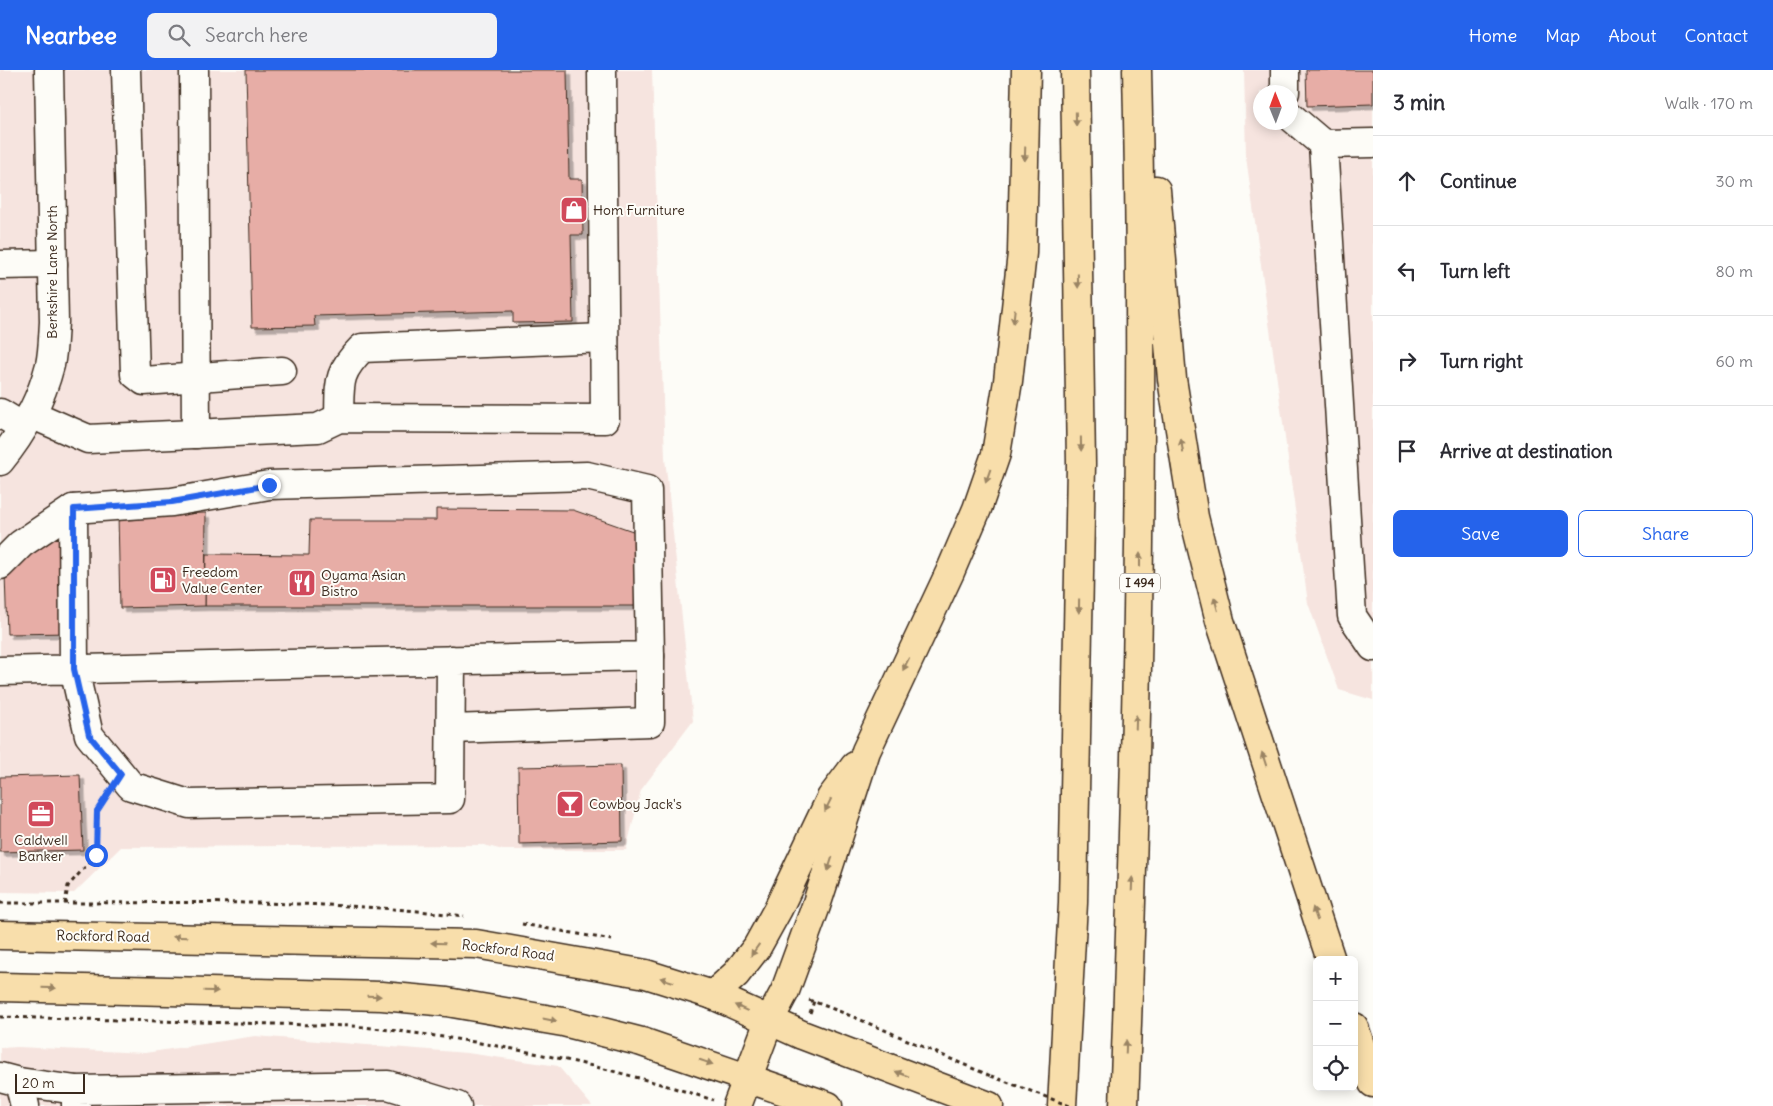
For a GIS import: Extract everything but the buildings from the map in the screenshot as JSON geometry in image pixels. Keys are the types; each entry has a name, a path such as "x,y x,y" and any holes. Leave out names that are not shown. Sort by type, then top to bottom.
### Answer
{"main road":[{"path":"738,1106 747,1077 769,1021 785,991 816,906 866,751 950,572 977,509 996,454 1008,381 1022,253 1026,70"},
{"path":"1062,1106 1073,902 1082,464 1075,70"},
{"name":"I 494","path":"1124,1106 1140,610 1142,267 1137,70"},
{"path":"1142,70 1161,231 1172,379 1194,517 1220,621 1330,956"},
{"path":"713,995 736,974 757,948 778,909 831,798 866,751"},
{"name":"Rockford Road","path":"0,935 476,944 579,960 646,974 713,995 769,1021 989,1106"},
{"path":"0,987 382,996 447,1002 502,1010 642,1042 828,1106"},
{"path":"1358,1039 1373,1083"}],"street":[{"name":"Berkshire Lane North","path":"0,461 16,442 27,421 50,364 54,322 49,70"},
{"path":"126,70 135,374 144,382 197,376 282,371"},
{"path":"194,70 196,434"},
{"path":"0,414 88,439 318,428 339,418 605,419 602,70"},
{"path":"1285,70 1285,85"},
{"path":"1298,123 1323,144 1373,143"},
{"path":"1323,144 1352,616 1373,647"},
{"path":"0,265 53,264"},
{"path":"339,418 340,380 345,364 362,348 604,338"},
{"path":"0,565 21,544 74,509 172,502 269,485 587,476 647,490 650,722 450,729"},
{"path":"74,509 74,669 89,735 131,786 189,804 450,799 451,660"},
{"path":"0,671 650,656"},
{"path":"15,1088 76,1098 143,1098 388,1085 457,1106"}],"path":[{"path":"65,904 68,886 96,855 97,811 121,774"},
{"path":"814,1002 924,1045 946,1057 991,1076 1070,1106"},
{"path":"0,1017 352,1026 398,1030 477,1041 557,1056 652,1080 711,1100"}],"shaded area":[{"path":"0,70 652,70 665,458 693,721 641,790 626,850 503,850 484,845 121,847 74,893 0,892"},
{"path":"1244,70 1373,70 1373,700 1339,690 1308,603 1246,157"},
{"path":"255,1036 467,1053 558,1066 592,1106 0,1106 0,1048 18,1047 145,1053"}],"place":[{"name":"Hom Furniture","path":"574,210"},
{"name":"Freedom Value Center","path":"163,580"},
{"name":"Oyama Asian Bistro","path":"302,583"},
{"name":"Cowboy Jack's","path":"570,804"},
{"name":"Caldwell Banker","path":"41,814"}],"route":[{"path":"96,855 97,811 121,774 89,735 74,669 74,509 172,502 269,485"}]}
